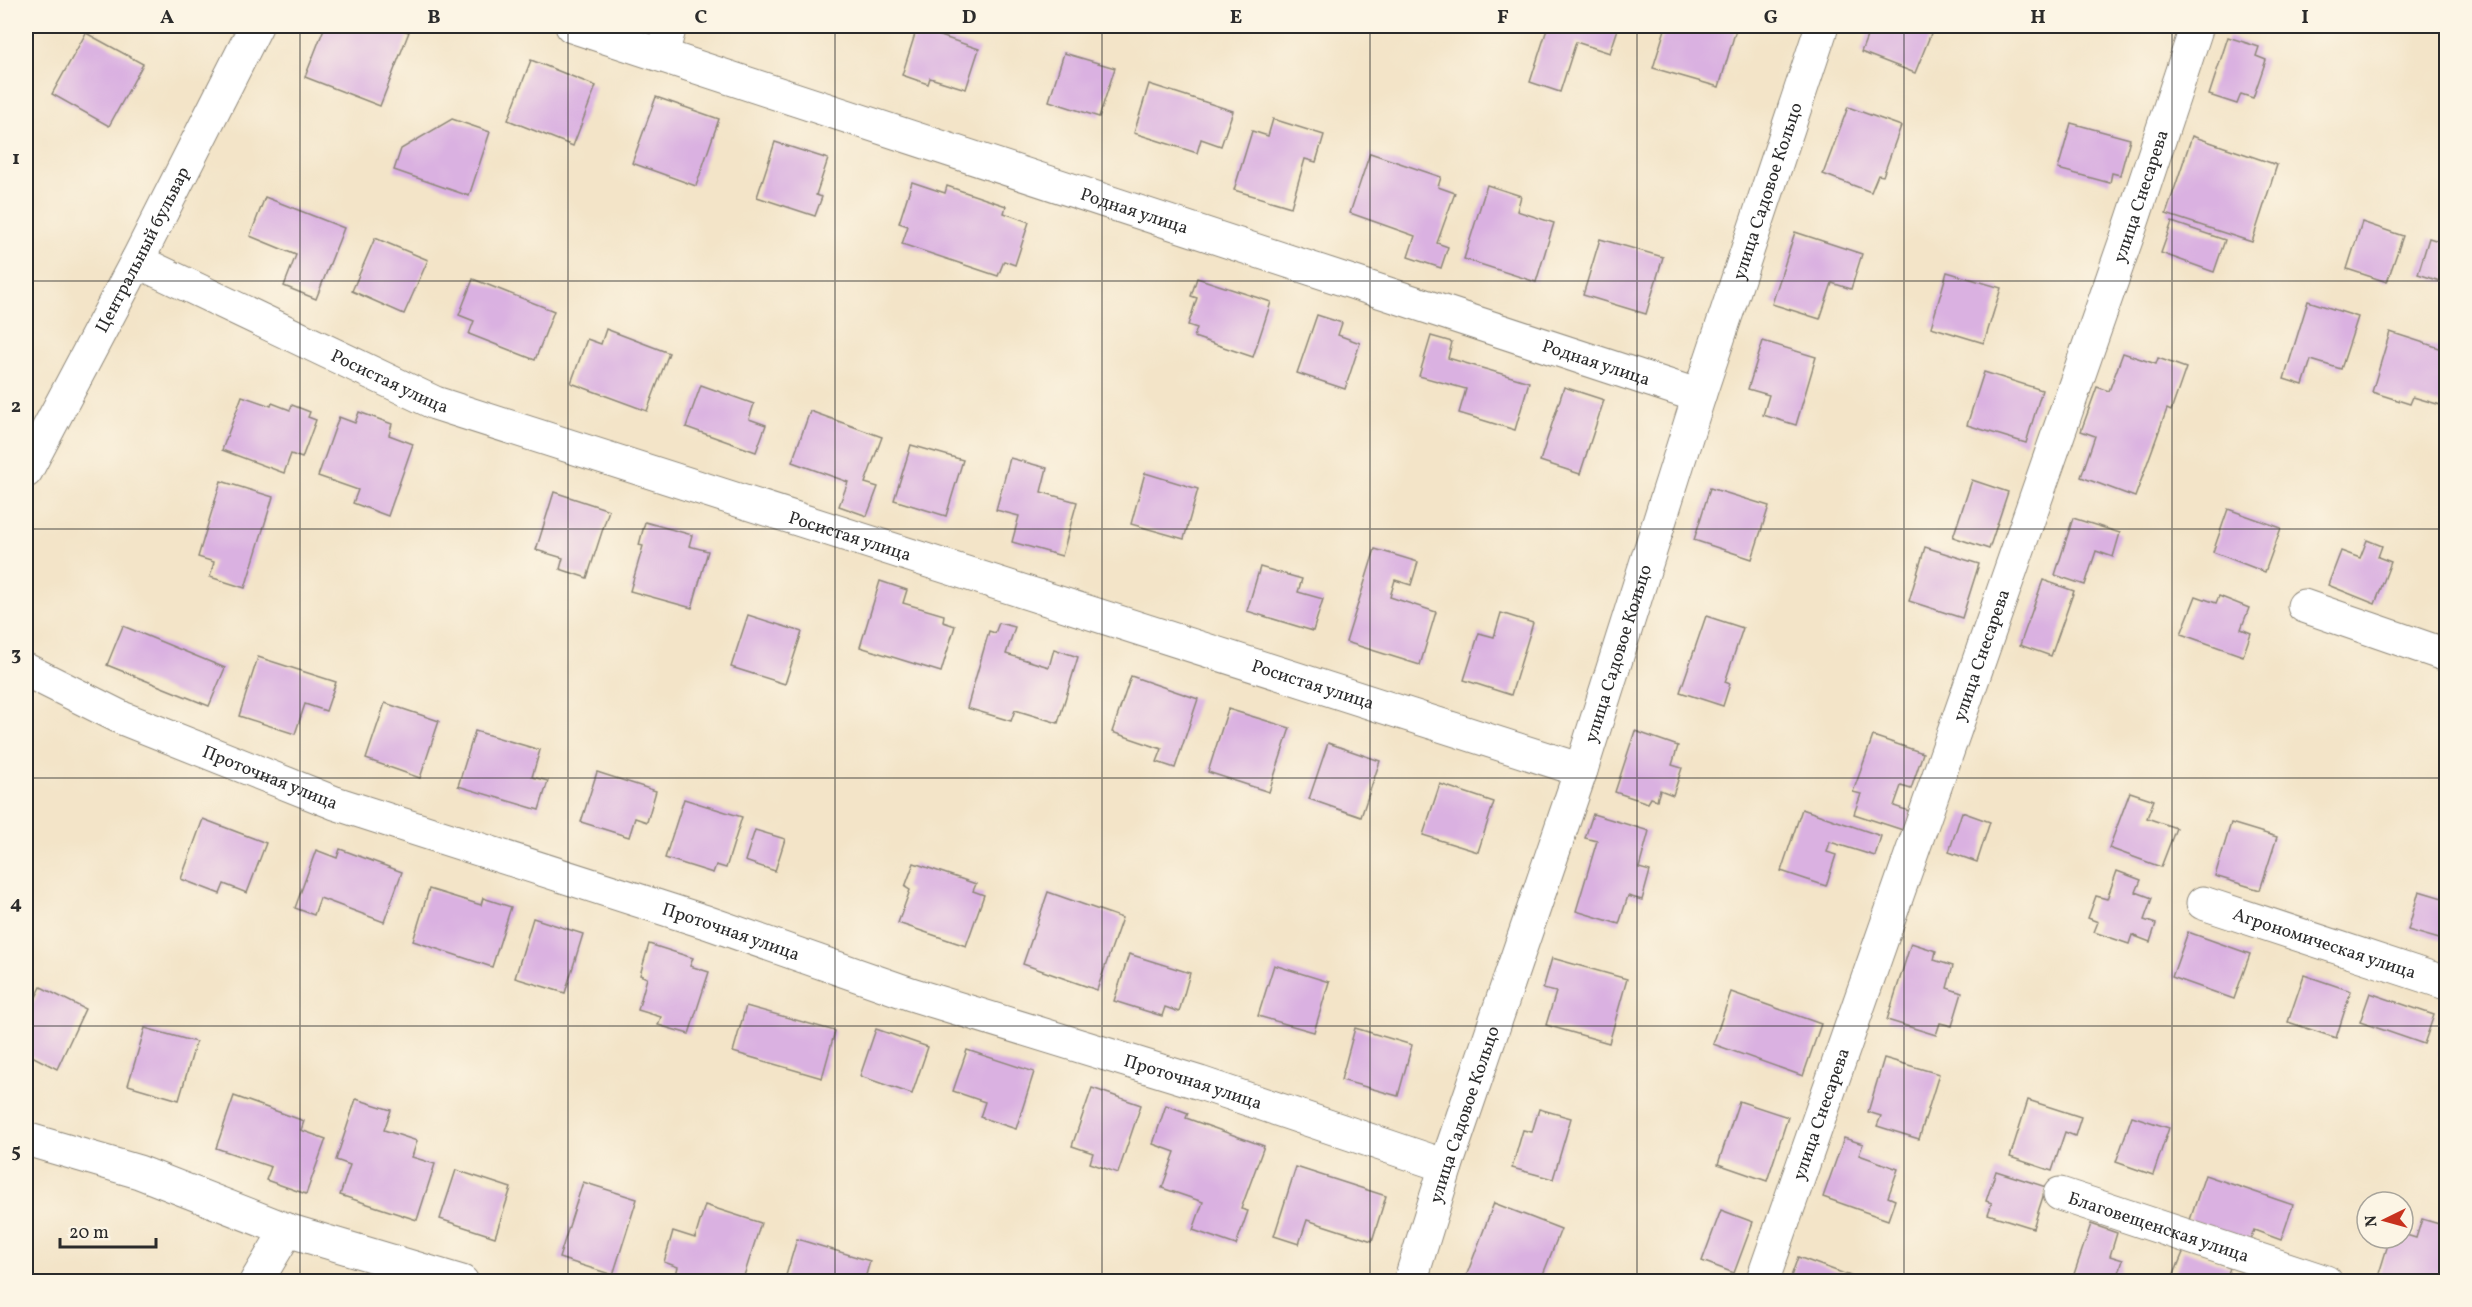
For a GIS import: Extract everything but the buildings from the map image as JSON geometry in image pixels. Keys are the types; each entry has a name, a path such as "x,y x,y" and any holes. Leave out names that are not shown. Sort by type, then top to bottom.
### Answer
{"street":[{"name":"Центральный бульвар","path":"26,471 138,261 256,26"},
{"name":"Родная улица","path":"572,26 666,40 1699,396"},
{"name":"улица Садовое Кольцо","path":"1410,1281 1446,1166 1581,770 1699,396 1822,26"},
{"name":"улица Снесарева","path":"1762,1281 2128,234 2197,26"},
{"name":"Росистая улица","path":"138,261 435,403 1581,770"},
{"path":"2304,606 2446,655"},
{"name":"Проточная улица","path":"26,670 122,718 334,803 706,922 911,994 1200,1083 1446,1166"},
{"name":"Агрономическая улица","path":"2203,903 2446,983"},
{"path":"26,1139 139,1172 287,1230 462,1281"},
{"name":"Благовещенская улица","path":"2060,1194 2326,1281"},
{"path":"256,1281 287,1230"}]}
